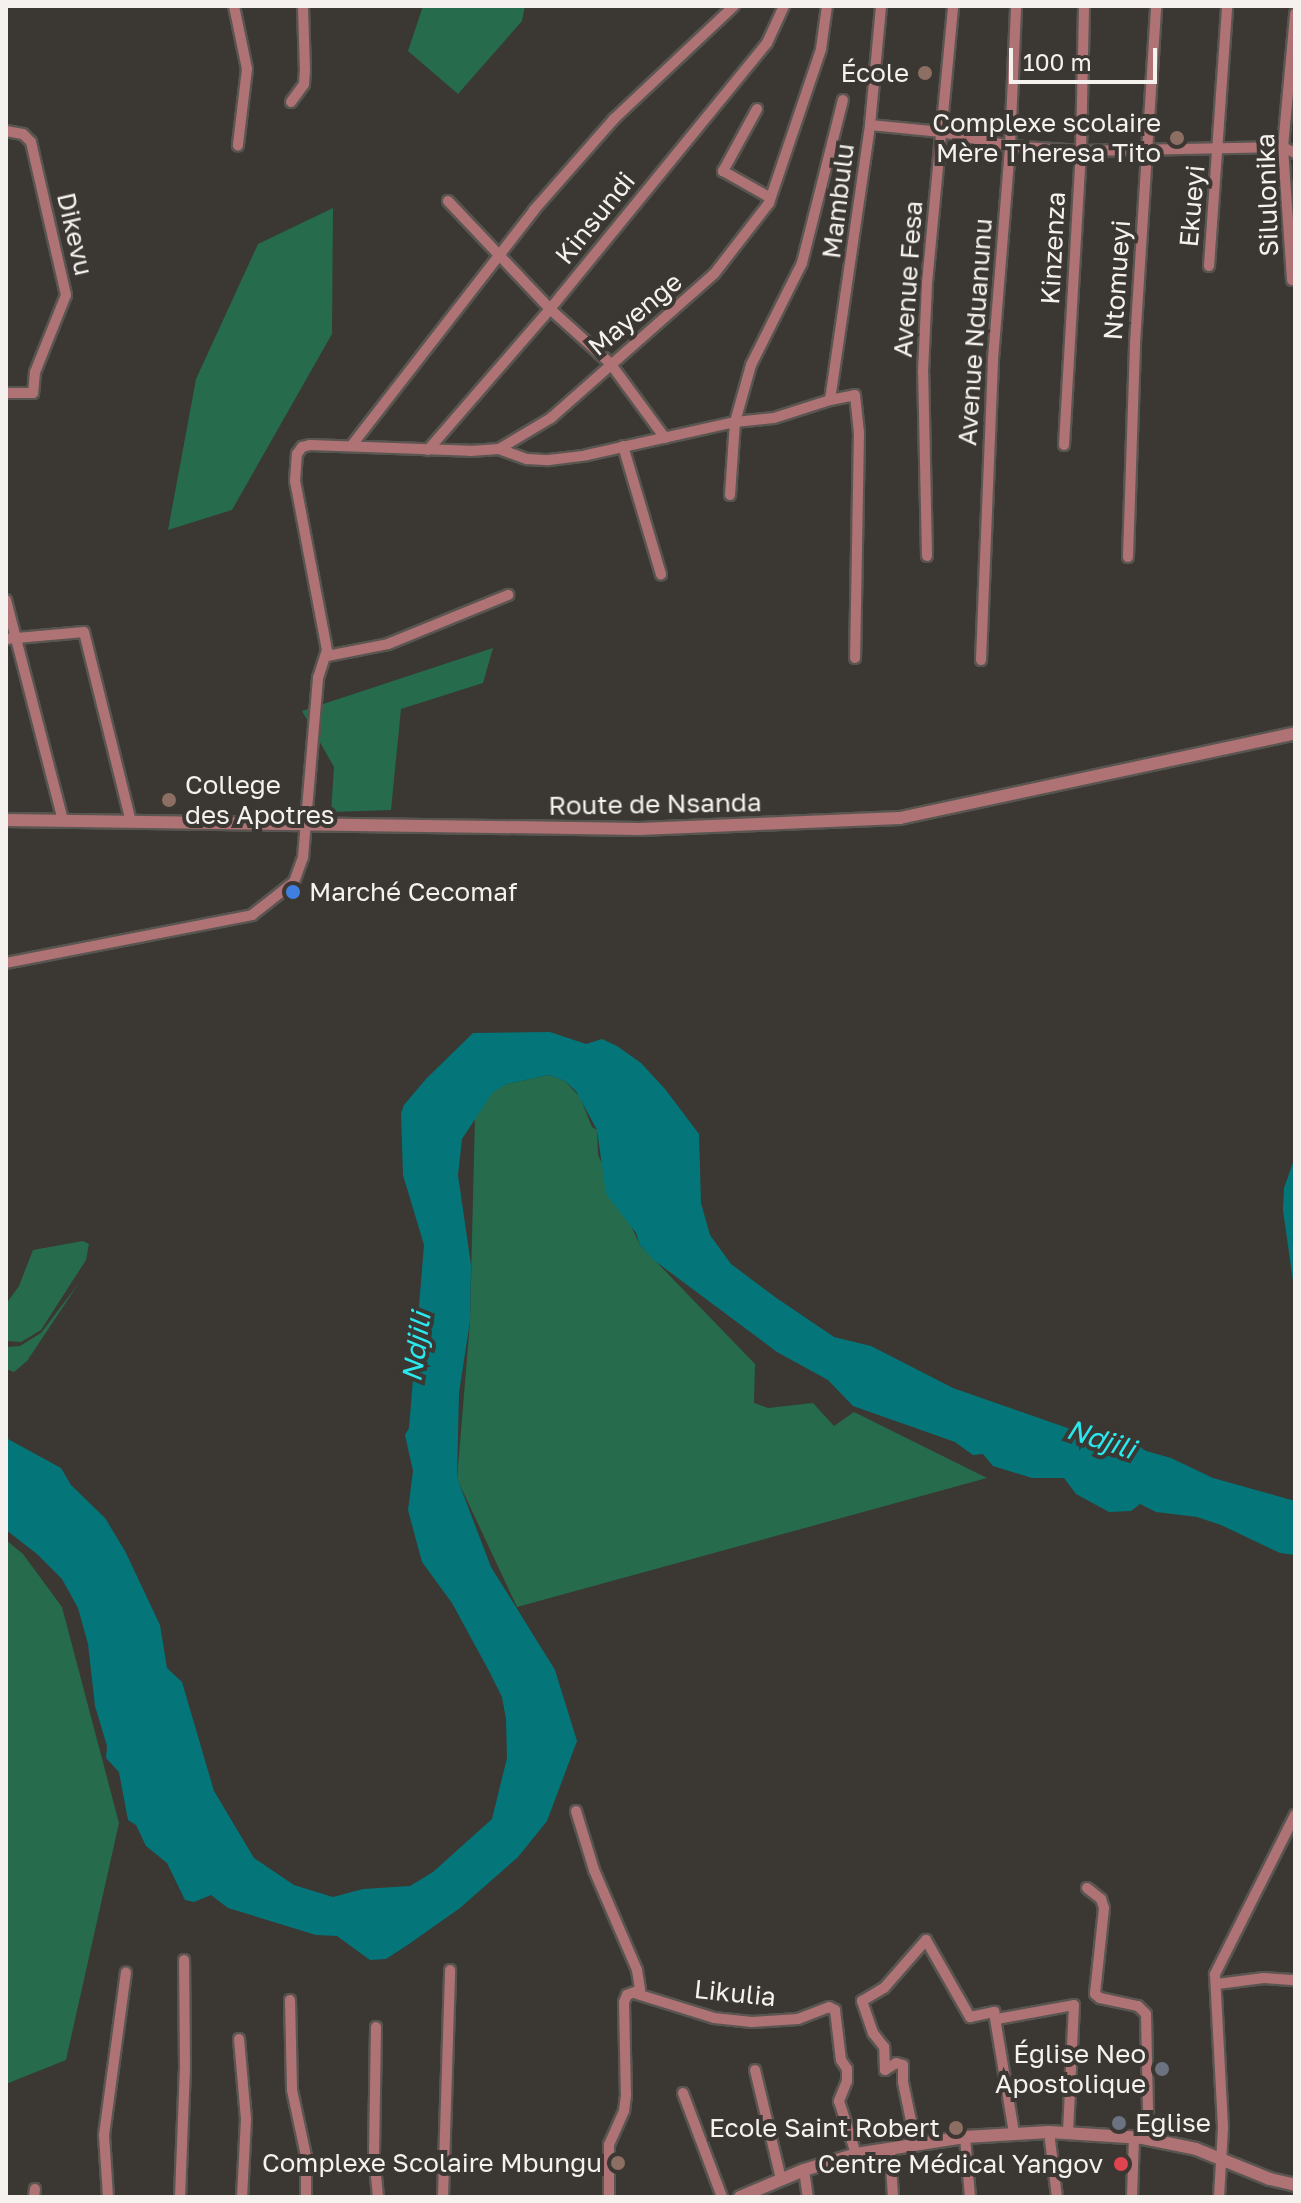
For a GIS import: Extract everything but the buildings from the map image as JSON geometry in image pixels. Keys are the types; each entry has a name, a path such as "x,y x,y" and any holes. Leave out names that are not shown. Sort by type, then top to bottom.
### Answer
{"street":[{"path":"234,6 247,60 238,145"},
{"path":"291,102 304,84 303,6"},
{"path":"352,445 498,253 614,119 734,6"},
{"name":"Kinsundi","path":"428,450 550,309 767,43 784,6"},
{"name":"Mayenge","path":"327,656 295,481 297,454 302,447 352,445 428,450 499,449 551,418 610,363 658,327 714,274 769,203 821,49 827,6"},
{"name":"Mambulu","path":"830,400 870,125 881,6"},
{"name":"Avenue Fesa","path":"927,556 923,372 953,6"},
{"name":"Avenue Nduanunu","path":"981,660 993,359 1010,146 1016,6"},
{"name":"Kinzenza","path":"1064,445 1081,151 1084,6"},
{"name":"Ntomueyi","path":"1128,557 1135,343 1156,6"},
{"name":"Ekueyi","path":"1209,266 1227,6"},
{"name":"Silulonika","path":"1292,280 1283,147 1295,14"},
{"path":"730,495 735,422 751,365 802,263 843,100"},
{"path":"757,109 723,171 769,197"},
{"path":"870,125 942,132 1010,146 1081,151 1283,147 1295,153"},
{"name":"Dikevu","path":"6,131 23,134 31,142 66,295 35,372 33,393 12,393"},
{"path":"448,201 550,309 610,363 665,438"},
{"path":"499,449 527,459 549,460 735,422 774,418 855,395 859,433 855,658"},
{"path":"623,446 661,574"},
{"path":"6,963 252,915 294,882 303,857 318,678 327,656 388,644 508,595"},
{"path":"6,600 11,638 63,820"},
{"path":"11,638 84,632 131,822"},
{"name":"Route de Nsanda","path":"6,820 640,829 900,818 1295,733"},
{"path":"576,1811 594,1870 637,1970 637,1994 627,1995 624,2002 626,2095 624,2111 609,2145 609,2197"},
{"path":"1219,2197 1221,2159 1215,1974 1295,1815"},
{"path":"1087,1888 1101,1899 1104,1908 1095,1994 1100,1998 1138,2006 1146,2014 1148,2111 1138,2138 1132,2197"},
{"path":"916,2145 903,2082 903,2065 896,2063 885,2070 884,2047 873,2033 862,2001 884,1988 926,1940 970,2017 1074,2005 1068,2133"},
{"path":"180,2197 185,2067 184,1960"},
{"path":"443,2197 450,1970"},
{"path":"108,2197 104,2135 126,1972"},
{"path":"1217,1984 1264,1978 1295,1980"},
{"name":"Likulia","path":"637,1994 714,2018 752,2022 798,2019 829,2007 835,2010 841,2060 847,2069 847,2081 839,2101 856,2154"},
{"path":"290,2000 292,2090 306,2156 306,2197"},
{"path":"995,2015 1014,2133"},
{"path":"376,2027 374,2156 378,2197"},
{"path":"239,2039 246,2119 242,2197"},
{"path":"755,2070 781,2179"},
{"path":"683,2093 722,2197"},
{"path":"740,2197 804,2170 856,2154 965,2137 1049,2132 1138,2138 1196,2149 1295,2186"},
{"path":"1049,2132 1057,2197"},
{"path":"965,2137 970,2197"},
{"path":"890,2150 893,2197"},
{"path":"804,2170 808,2197"}],"green space":[{"path":"423,6 525,6 522,21 458,94 408,51"},
{"path":"333,208 332,334 232,510 168,530 196,379 258,244"},
{"path":"493,648 483,683 401,709 391,810 331,812 334,767 302,711"},
{"path":"549,1075 565,1081 580,1097 592,1127 597,1130 598,1155 640,1245 755,1364 754,1403 768,1408 813,1403 834,1426 854,1412 987,1478 517,1607 457,1479 470,1322 475,1114 493,1091 507,1084"},
{"path":"83,1241 89,1244 86,1260 41,1330 21,1342 6,1341 6,1304 19,1286 33,1250"},
{"path":"79,1283 27,1361 14,1372 6,1369 6,1347 20,1346 41,1333"},
{"path":"6,1540 23,1554 62,1607 119,1823 66,2060 6,2084"}],"water":[{"name":"Ndjili","path":"550,1032 586,1044 602,1039 617,1046 641,1063 665,1089 699,1134 701,1203 710,1235 731,1264 775,1297 834,1337 871,1346 953,1388 1099,1439 1128,1439 1146,1451 1171,1458 1213,1478 1295,1501 1295,1555 1280,1553 1197,1517 1156,1512 1140,1504 1131,1511 1109,1512 1076,1494 1064,1478 1032,1478 993,1466 983,1454 973,1455 955,1442 853,1406 828,1380 777,1352 655,1261 640,1245 636,1233 606,1194 597,1130 576,1091 565,1081 549,1075 507,1084 493,1092 462,1139 458,1175 471,1265 470,1321 459,1393 457,1478 491,1567 555,1670 577,1741 547,1821 518,1857 460,1908 409,1944 386,1959 370,1960 337,1936 316,1935 228,1908 211,1895 194,1902 185,1900 167,1863 146,1846 136,1825 128,1820 119,1772 106,1758 107,1746 95,1706 88,1644 78,1608 62,1579 6,1530 6,1438 61,1468 71,1485 105,1518 125,1551 160,1625 167,1668 182,1682 214,1791 254,1858 294,1885 333,1897 363,1889 410,1886 433,1872 492,1819 507,1758 506,1719 502,1697 489,1671 452,1603 422,1562 408,1510 413,1471 405,1435 409,1428 424,1245 403,1175 401,1113 426,1079 473,1033"},
{"path":"1295,1157 1295,1295 1283,1210 1284,1188"}],"place":[{"name":"École","path":"925,73"},
{"name":"Complexe scolaire Mère Theresa Tito","path":"1177,138"},
{"name":"College des Apotres","path":"169,800"},
{"name":"Marché Cecomaf","path":"293,892"},
{"name":"Église Neo Apostolique","path":"1162,2069"},
{"name":"Eglise","path":"1119,2123"},
{"name":"Ecole Saint Robert","path":"956,2128"},
{"name":"Complexe Scolaire Mbungu","path":"618,2163"},
{"name":"Centre Médical Yangov","path":"1121,2164"}]}
